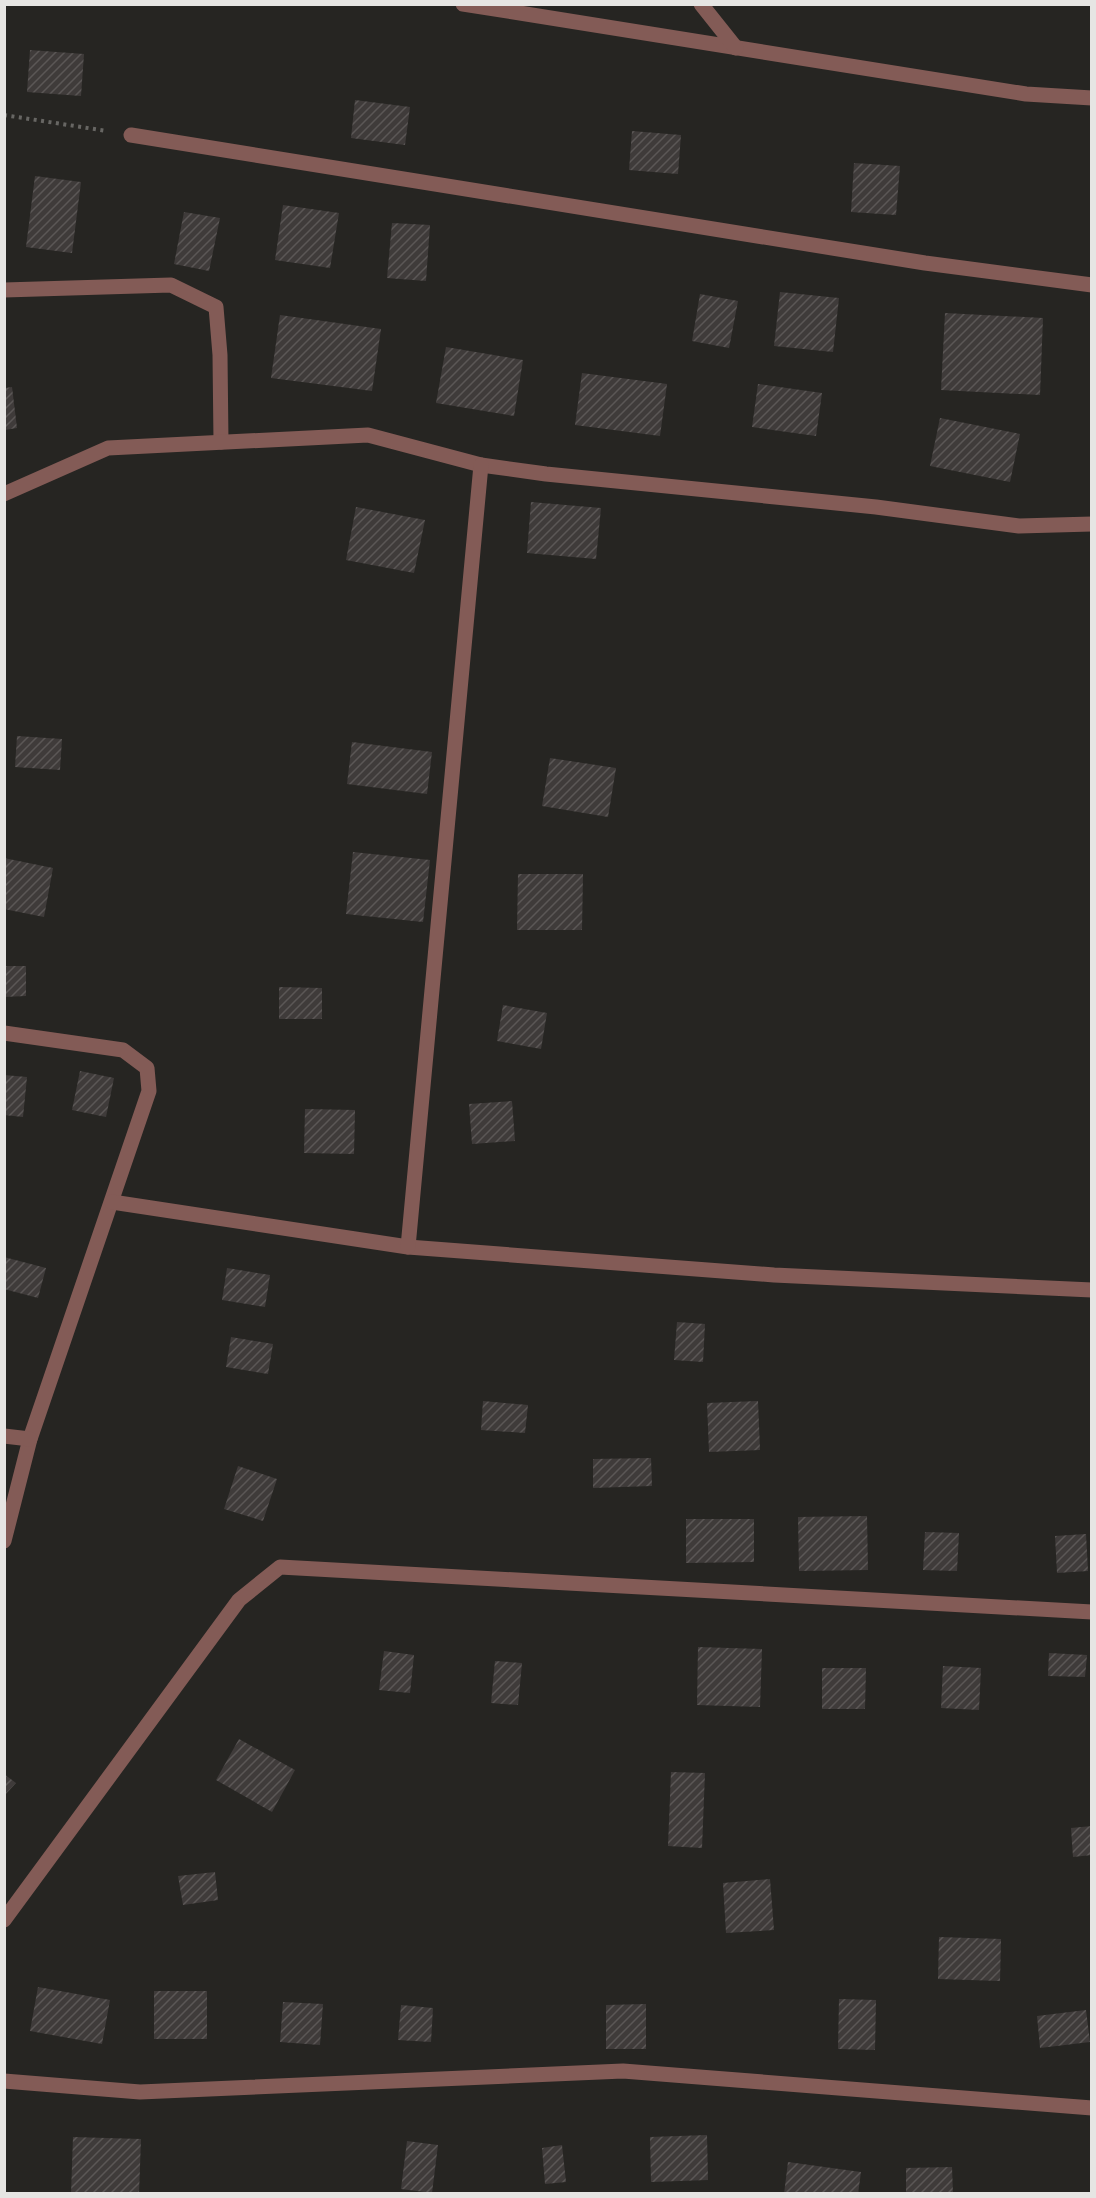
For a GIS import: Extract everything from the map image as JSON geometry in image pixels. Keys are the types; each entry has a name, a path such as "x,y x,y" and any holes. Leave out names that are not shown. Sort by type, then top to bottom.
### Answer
{"lane":[{"path":"463,4 1026,94 1092,98"},
{"path":"701,4 736,48"},
{"path":"131,135 925,263 1092,285"},
{"path":"4,290 171,285 216,307 220,356 221,442"},
{"path":"4,494 108,448 368,435 481,465 546,474 876,507 1019,526 1092,524"},
{"path":"408,1247 481,465"},
{"path":"4,1033 123,1050 147,1068 149,1090 30,1439 4,1541"},
{"path":"112,1202 408,1247 774,1275 1092,1290"},
{"path":"4,1436 30,1439"},
{"path":"4,1920 239,1600 280,1567 1092,1612"},
{"path":"4,2081 140,2092 623,2071 1092,2108"}],"path":[{"path":"4,115 131,135"}],"building":[{"path":"30,50 84,54 81,96 27,92"},
{"path":"355,100 410,107 405,145 351,138"},
{"path":"632,131 681,135 678,174 629,170"},
{"path":"854,163 900,166 896,215 851,212"},
{"path":"35,176 81,182 72,253 26,247"},
{"path":"283,205 339,213 330,268 275,260"},
{"path":"184,212 220,218 209,271 174,264"},
{"path":"392,223 430,225 426,281 387,278"},
{"path":"780,292 839,298 833,352 774,346"},
{"path":"700,294 738,301 729,348 692,341"},
{"path":"945,313 1043,318 1040,395 941,390"},
{"path":"280,315 381,329 372,391 271,378"},
{"path":"446,347 523,360 514,416 436,403"},
{"path":"582,373 667,384 660,436 575,425"},
{"path":"758,384 822,393 816,436 752,427"},
{"path":"12,387 17,428 5,430 5,388"},
{"path":"940,418 1020,434 1010,482 930,466"},
{"path":"531,502 601,508 596,559 527,553"},
{"path":"356,507 425,520 414,573 346,560"},
{"path":"17,736 62,739 60,770 15,767"},
{"path":"352,742 432,752 427,794 347,784"},
{"path":"550,758 616,768 608,817 542,806"},
{"path":"353,852 430,860 423,922 346,914"},
{"path":"4,858 53,868 44,917 4,909"},
{"path":"518,874 583,874 582,930 517,930"},
{"path":"4,966 26,966 26,996 4,997"},
{"path":"279,987 322,988 322,1019 279,1019"},
{"path":"503,1005 547,1013 541,1049 497,1041"},
{"path":"80,1071 114,1078 106,1117 72,1110"},
{"path":"4,1075 27,1077 23,1117 4,1115"},
{"path":"512,1101 515,1141 472,1144 469,1104"},
{"path":"305,1109 355,1110 354,1154 304,1153"},
{"path":"4,1257 46,1268 38,1298 4,1289"},
{"path":"227,1268 270,1275 265,1307 222,1300"},
{"path":"677,1322 705,1324 703,1362 674,1360"},
{"path":"231,1337 273,1344 268,1374 226,1367"},
{"path":"483,1401 528,1405 525,1433 481,1430"},
{"path":"758,1401 760,1450 709,1452 707,1403"},
{"path":"651,1458 652,1486 593,1488 593,1459"},
{"path":"238,1466 277,1479 263,1521 224,1509"},
{"path":"867,1516 868,1570 799,1571 798,1517"},
{"path":"686,1519 754,1519 754,1562 686,1563"},
{"path":"925,1532 959,1533 957,1571 923,1570"},
{"path":"1086,1534 1088,1571 1057,1573 1055,1536"},
{"path":"698,1647 762,1649 760,1707 697,1705"},
{"path":"384,1651 414,1655 410,1693 379,1690"},
{"path":"1049,1653 1087,1655 1085,1677 1048,1676"},
{"path":"495,1661 522,1663 518,1705 491,1703"},
{"path":"943,1666 981,1668 979,1710 941,1708"},
{"path":"822,1668 866,1668 865,1709 822,1709"},
{"path":"239,1739 295,1770 272,1812 216,1780"},
{"path":"671,1772 705,1773 702,1848 668,1846"},
{"path":"4,1774 16,1783 4,1796"},
{"path":"1092,1826 1092,1855 1073,1857 1071,1828"},
{"path":"215,1872 218,1900 183,1905 178,1876"},
{"path":"770,1879 774,1930 726,1933 723,1883"},
{"path":"939,1937 1001,1939 1000,1981 938,1979"},
{"path":"38,1987 110,2000 102,2044 30,2031"},
{"path":"154,1991 207,1991 207,2039 154,2039"},
{"path":"839,1999 876,2000 875,2050 838,2049"},
{"path":"283,2002 323,2004 320,2045 280,2042"},
{"path":"646,2004 646,2049 606,2049 606,2005"},
{"path":"401,2005 433,2008 431,2042 398,2040"},
{"path":"1086,2010 1090,2042 1040,2048 1037,2016"},
{"path":"707,2135 708,2180 651,2182 650,2137"},
{"path":"73,2137 141,2139 139,2194 71,2194"},
{"path":"407,2141 438,2145 432,2193 401,2189"},
{"path":"562,2145 566,2182 545,2184 542,2148"},
{"path":"788,2162 861,2172 858,2194 784,2194"},
{"path":"952,2167 953,2194 906,2194 906,2168"}]}
